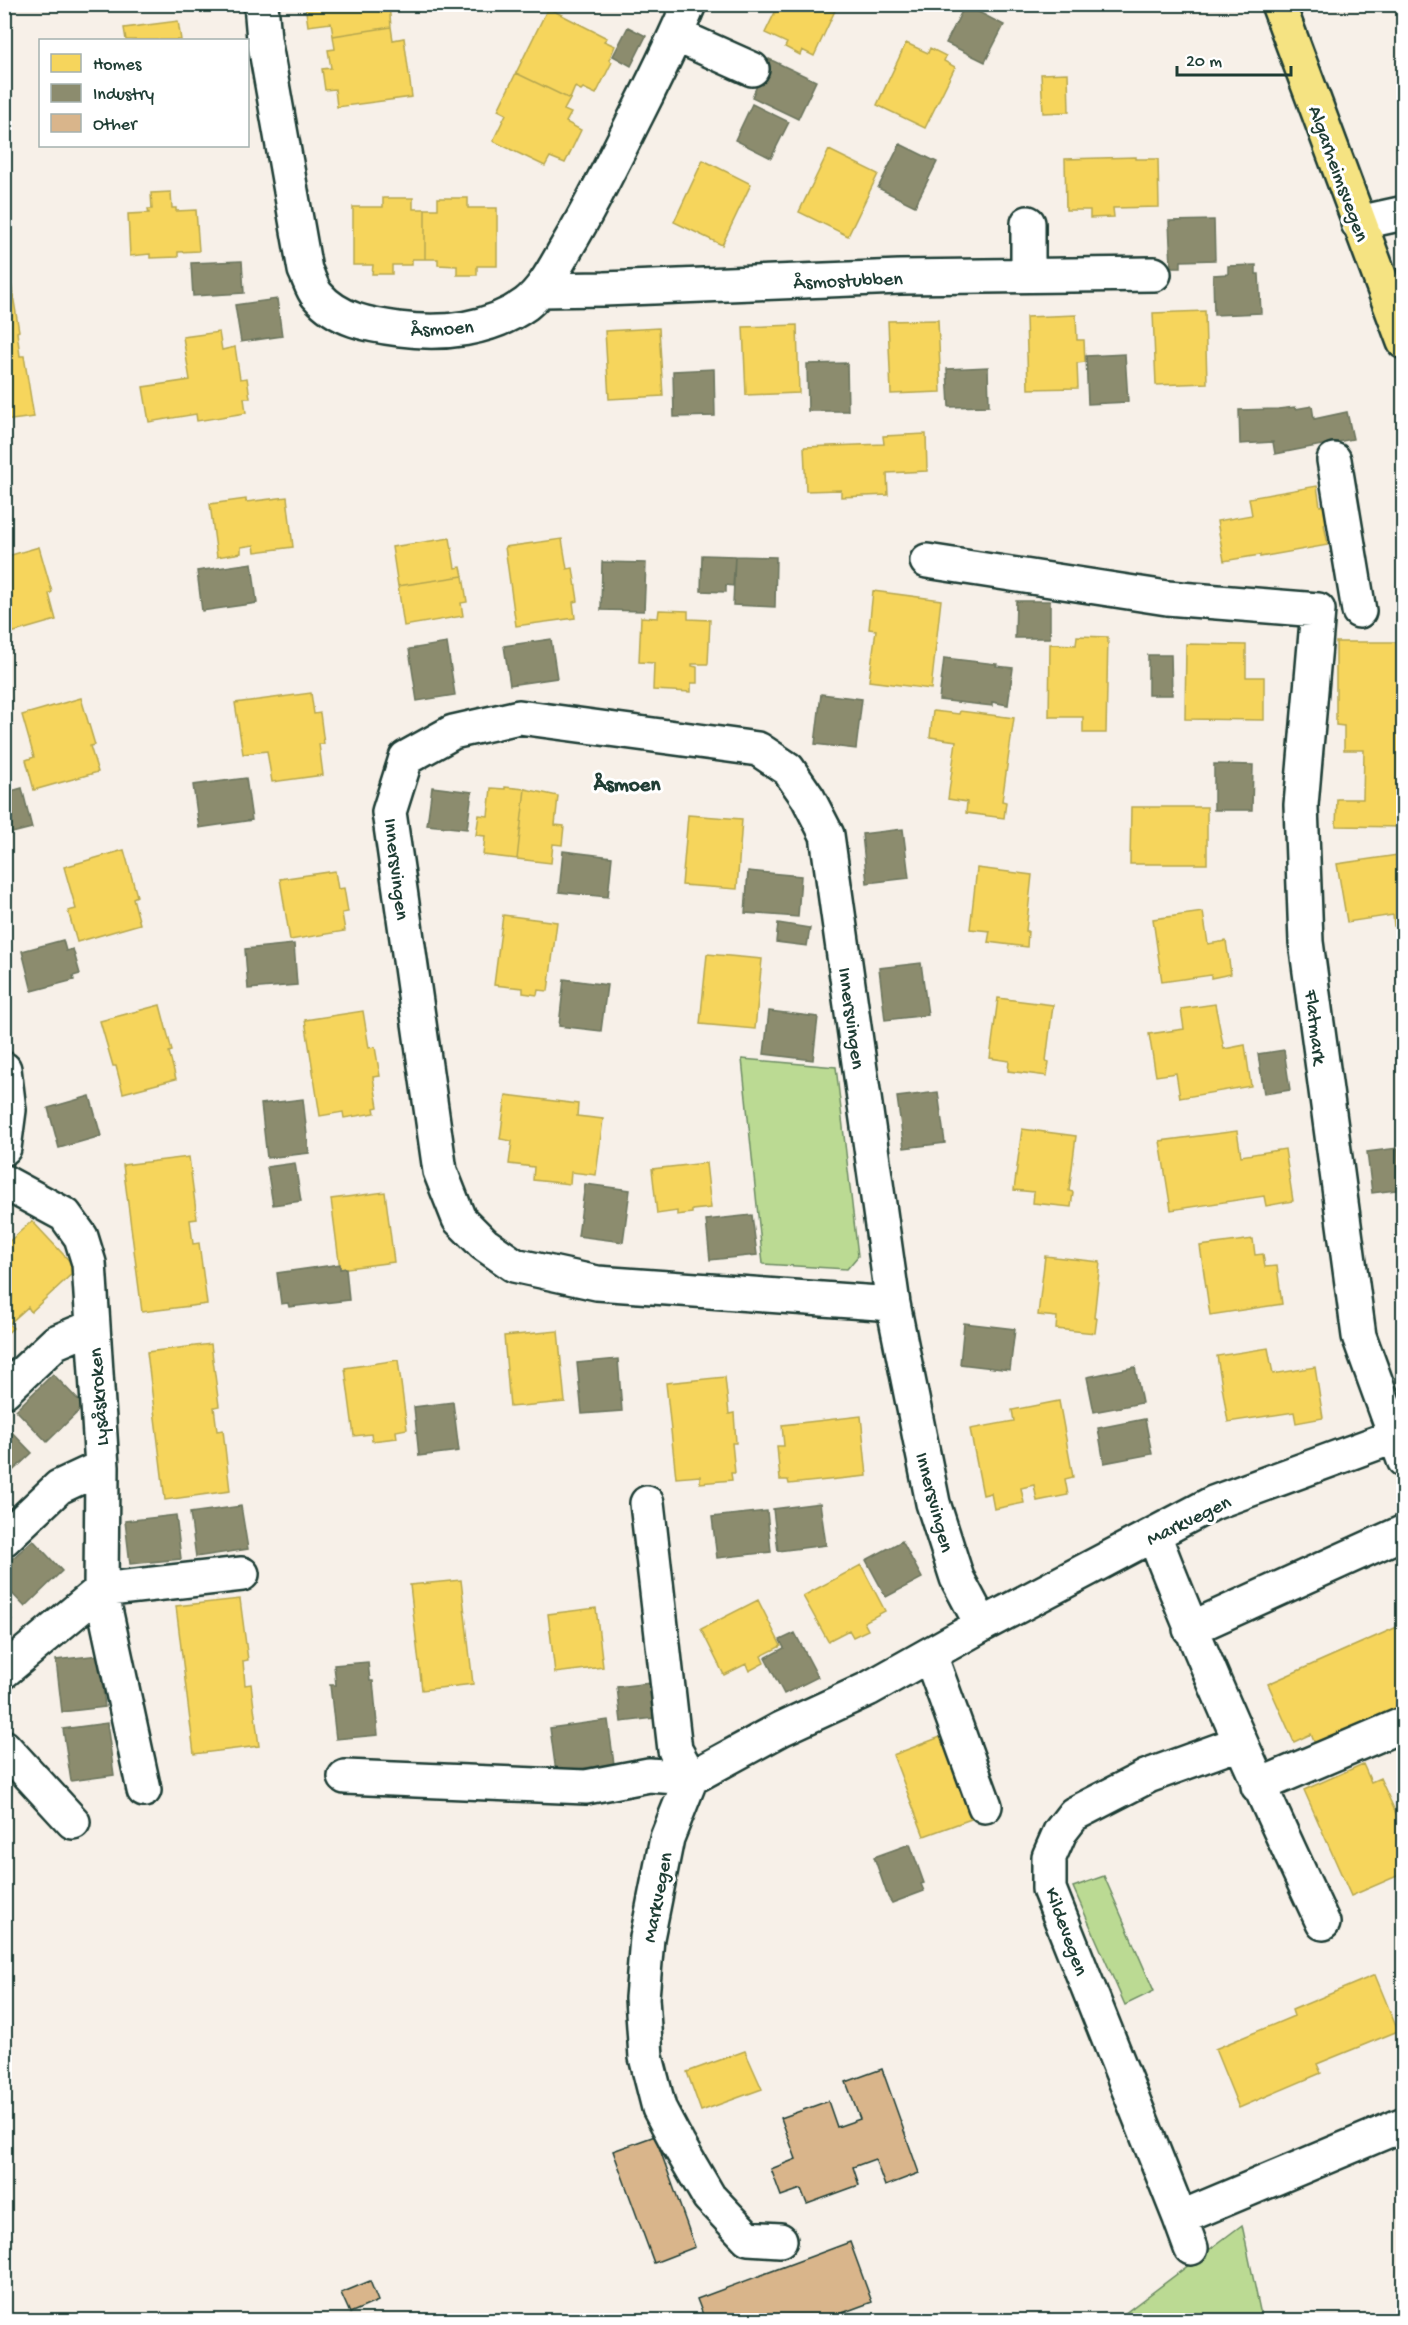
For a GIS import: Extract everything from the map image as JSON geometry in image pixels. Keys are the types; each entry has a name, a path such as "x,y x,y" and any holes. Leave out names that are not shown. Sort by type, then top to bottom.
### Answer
{"main road":[{"name":"Algarheimsvegen","path":"1278,4 1404,342"}],"street":[{"name":"Åsmoen","path":"261,4 264,39 297,237 305,270 316,295 342,315 367,324 411,330 468,328 500,320 514,312 541,290 586,215 676,35 689,4"},
{"path":"676,35 752,69"},
{"path":"1358,223 1404,213"},
{"path":"1028,223 1028,275"},
{"name":"Åsmostubben","path":"541,290 900,277 1154,274"},
{"path":"1334,460 1359,611"},
{"name":"Flatmark","path":"927,561 1167,598 1318,610 1301,805 1306,942 1359,1336 1400,1443"},
{"name":"Innersvingen","path":"892,1304 597,1282 513,1266 484,1244 459,1219 441,1171 389,812 406,758 453,732 519,717 758,749 788,769 808,798 827,835 892,1304 933,1503 957,1578 982,1625"},
{"path":"4,1070 9,1110 4,1149"},
{"name":"Lysåskroken","path":"4,1182 65,1215 81,1237 89,1263 102,1467 101,1590 144,1791"},
{"name":"Lysåskroken","path":"4,1391 57,1342 92,1327"},
{"name":"Markvegen","path":"780,2240 748,2238 709,2197 659,2108 646,2057 642,1998 647,1938 667,1838 690,1778 781,1729 868,1689 982,1625 1213,1503 1400,1443"},
{"name":"Lysåskroken","path":"4,1539 59,1487 102,1467"},
{"path":"647,1503 675,1750 690,1778"},
{"path":"1190,1629 1404,1532"},
{"path":"1154,1535 1190,1629 1239,1743 1323,1923"},
{"path":"4,1671 101,1590 242,1574"},
{"path":"930,1654 985,1806"},
{"path":"1258,1786 1404,1724"},
{"name":"Kildevegen","path":"1191,2248 1049,1890 1048,1857 1060,1832 1074,1814 1148,1776 1239,1743"},
{"path":"4,1747 73,1822"},
{"path":"345,1777 586,1787 649,1775 690,1778"},
{"path":"1180,2217 1404,2124"}],"green space":[{"path":"742,1059 836,1067 858,1256 847,1269 763,1264"},
{"path":"1104,1876 1154,1991 1125,2005 1073,1887"},
{"path":"1242,2225 1262,2320 1116,2320"}],"building: Homes":[{"path":"305,4 389,4 391,27 333,36 331,23 308,26"},
{"path":"779,4 838,4 814,56 802,50 800,55 785,47 787,43 765,33"},
{"path":"548,8 607,38 604,41 615,46 609,60 612,62 596,94 575,87 570,99 516,73"},
{"path":"178,21 181,39 126,39 124,28"},
{"path":"391,27 393,40 404,38 412,97 337,107 335,89 325,90 322,69 331,68 328,50 335,49 333,36"},
{"path":"906,43 928,53 930,48 946,56 944,61 955,67 925,128 877,105"},
{"path":"516,73 570,99 564,110 571,113 566,122 581,130 565,163 550,157 545,166 493,141 506,114 498,110"},
{"path":"1068,73 1069,112 1043,113 1041,74"},
{"path":"829,150 878,174 848,236 799,212"},
{"path":"1136,157 1136,159 1158,159 1159,207 1113,208 1114,217 1090,218 1090,210 1066,210 1065,159"},
{"path":"703,160 751,184 722,245 674,222"},
{"path":"171,192 172,208 176,208 176,211 196,210 199,251 178,252 178,257 150,258 150,254 130,256 128,214 149,213 148,209 152,209 151,193"},
{"path":"383,198 413,198 413,209 425,209 425,259 412,259 412,265 392,265 392,274 372,274 373,265 353,265 353,207 383,207"},
{"path":"438,198 468,198 468,208 497,208 497,266 477,266 477,275 457,275 457,266 438,265 438,259 425,259 425,209 438,209"},
{"path":"9,271 19,331 17,332 20,356 24,356 34,417 4,421 4,272"},
{"path":"1205,311 1207,383 1156,385 1153,313"},
{"path":"1076,315 1077,340 1084,340 1085,362 1077,363 1078,388 1028,389 1026,317"},
{"path":"938,320 941,392 891,394 888,321"},
{"path":"797,325 799,393 746,395 743,327"},
{"path":"659,328 663,396 609,399 605,331"},
{"path":"219,332 222,350 235,347 240,379 247,378 250,398 244,398 246,413 197,421 196,414 149,422 143,387 190,380 183,337"},
{"path":"926,434 927,471 887,473 888,495 841,497 841,490 806,491 804,447 884,444 883,436"},
{"path":"1317,486 1320,506 1325,505 1329,523 1324,524 1328,545 1224,561 1217,521 1252,515 1249,498"},
{"path":"287,497 293,547 255,552 254,545 241,547 241,553 217,557 210,504"},
{"path":"450,538 455,568 461,567 463,576 398,586 392,547"},
{"path":"562,539 567,569 573,568 578,601 573,602 575,618 516,626 505,547"},
{"path":"39,547 52,592 49,594 56,620 4,635 4,557"},
{"path":"463,576 467,602 461,603 463,616 404,626 398,586"},
{"path":"873,591 941,600 931,689 869,681 876,630 869,629"},
{"path":"659,610 688,611 688,619 710,620 708,664 692,664 697,667 697,683 691,683 691,692 653,690 654,663 639,662 641,617 658,618"},
{"path":"1077,636 1108,637 1106,733 1083,733 1083,717 1049,717 1050,644 1076,645"},
{"path":"1336,642 1404,642 1404,827 1336,826 1337,799 1363,799 1364,750 1344,750 1344,726 1336,725"},
{"path":"1186,644 1246,645 1246,677 1264,677 1264,720 1185,719"},
{"path":"311,693 314,714 320,713 324,744 319,744 323,775 272,782 267,751 243,754 235,703"},
{"path":"81,698 95,745 90,746 98,772 34,790 26,760 34,757 22,715"},
{"path":"933,711 959,714 960,711 1014,718 1002,801 1006,802 1004,818 966,813 967,802 948,799 956,741 930,737"},
{"path":"505,787 525,789 517,859 483,855 485,836 476,835 479,815 488,816 491,788 505,789"},
{"path":"525,789 558,796 555,825 564,826 562,845 553,844 551,863 517,859"},
{"path":"1131,807 1207,807 1207,864 1130,864"},
{"path":"688,815 742,819 737,889 682,885"},
{"path":"124,850 137,896 133,898 140,924 77,942 68,911 76,909 64,867"},
{"path":"1404,854 1404,931 1403,924 1394,926 1393,915 1347,922 1337,864"},
{"path":"977,868 1032,875 1026,931 1028,931 1027,947 988,942 990,931 970,929"},
{"path":"335,871 338,889 344,888 348,912 342,913 345,931 290,940 280,879"},
{"path":"1203,912 1208,944 1226,941 1231,974 1162,982 1153,919"},
{"path":"503,915 557,922 548,991 538,990 537,995 523,993 523,988 494,985"},
{"path":"707,954 762,959 755,1029 700,1024"},
{"path":"998,998 1053,1005 1046,1061 1049,1062 1047,1076 1008,1071 1009,1061 990,1058"},
{"path":"1215,1004 1224,1049 1245,1045 1251,1086 1180,1098 1176,1073 1156,1076 1149,1034 1184,1029 1181,1009"},
{"path":"160,1005 172,1051 169,1052 176,1079 123,1093 100,1021"},
{"path":"363,1011 369,1048 375,1047 380,1076 373,1077 378,1107 374,1108 375,1113 344,1118 343,1112 320,1116 305,1020"},
{"path":"506,1095 578,1104 577,1116 603,1119 596,1175 571,1172 570,1184 533,1180 534,1167 509,1164 512,1141 500,1139"},
{"path":"1022,1129 1076,1136 1069,1191 1073,1192 1071,1207 1033,1203 1034,1192 1014,1190"},
{"path":"1237,1131 1241,1156 1285,1149 1293,1201 1266,1206 1264,1196 1171,1210 1160,1141"},
{"path":"189,1157 197,1219 190,1220 193,1244 199,1243 207,1304 142,1312 123,1165"},
{"path":"706,1163 711,1208 692,1210 692,1213 677,1215 677,1211 657,1214 652,1169"},
{"path":"385,1192 394,1262 340,1269 331,1199"},
{"path":"32,1221 77,1269 31,1312 28,1307 9,1324 13,1328 4,1336 4,1246"},
{"path":"1253,1239 1255,1255 1263,1254 1265,1267 1277,1266 1282,1304 1210,1315 1200,1246"},
{"path":"1045,1256 1100,1262 1094,1318 1097,1318 1095,1333 1056,1329 1057,1317 1038,1315"},
{"path":"558,1331 565,1402 510,1407 504,1336"},
{"path":"211,1344 219,1406 214,1407 217,1431 223,1430 230,1491 165,1500 147,1352"},
{"path":"1268,1348 1273,1374 1315,1367 1323,1418 1296,1423 1294,1412 1228,1422 1217,1356"},
{"path":"398,1360 407,1429 396,1431 397,1438 372,1441 371,1434 354,1436 345,1368"},
{"path":"725,1377 729,1414 734,1413 736,1443 732,1443 735,1473 731,1473 732,1480 700,1483 700,1476 676,1478 666,1383"},
{"path":"1059,1401 1073,1477 1065,1479 1068,1495 1037,1501 1034,1485 1021,1488 1024,1503 994,1509 991,1493 983,1495 970,1429 1014,1421 1012,1410"},
{"path":"861,1416 867,1476 789,1484 788,1480 780,1480 777,1446 784,1446 782,1425"},
{"path":"861,1565 885,1611 864,1622 868,1630 853,1637 849,1630 828,1641 803,1596"},
{"path":"461,1580 473,1684 422,1690 410,1585"},
{"path":"240,1599 248,1660 243,1661 245,1685 251,1684 259,1746 194,1754 176,1606"},
{"path":"758,1600 781,1646 761,1656 764,1663 749,1671 746,1664 724,1675 701,1629"},
{"path":"596,1608 603,1667 555,1673 548,1614"},
{"path":"1404,1624 1404,1705 1315,1744 1311,1734 1294,1742 1268,1684"},
{"path":"943,1736 974,1818 924,1836 893,1755"},
{"path":"1363,1764 1371,1782 1380,1778 1404,1831 1404,1873 1351,1896 1304,1790"},
{"path":"1375,1975 1398,2031 1317,2064 1321,2073 1239,2108 1215,2049 1294,2016 1292,2010"},
{"path":"745,2051 762,2089 701,2111 687,2072"}],"building: Industry":[{"path":"965,5 1004,25 985,62 946,43"},
{"path":"628,27 646,36 631,66 613,56"},
{"path":"769,59 816,81 798,119 752,97"},
{"path":"752,104 789,122 771,158 735,140"},
{"path":"900,144 937,162 915,206 878,188"},
{"path":"1214,220 1215,260 1181,261 1181,267 1171,267 1169,221"},
{"path":"242,261 244,293 193,296 191,263"},
{"path":"1256,265 1256,274 1259,274 1261,313 1214,315 1213,275 1228,274 1228,266"},
{"path":"277,299 282,336 241,342 235,305"},
{"path":"1125,354 1128,402 1088,404 1086,356"},
{"path":"847,363 848,411 808,411 807,364"},
{"path":"988,367 989,406 949,407 947,369"},
{"path":"714,369 715,416 674,417 673,371"},
{"path":"1312,406 1314,419 1347,412 1353,439 1275,454 1273,442 1240,444 1239,410 1295,407 1295,409"},
{"path":"702,555 735,556 733,586 726,585 726,592 701,591"},
{"path":"735,556 776,557 775,607 733,605"},
{"path":"602,562 646,563 644,611 601,610"},
{"path":"252,563 257,603 202,611 197,571"},
{"path":"1016,601 1050,601 1050,638 1015,638"},
{"path":"551,639 557,678 510,685 504,646"},
{"path":"447,643 455,695 417,701 409,649"},
{"path":"1148,655 1171,655 1172,695 1148,695"},
{"path":"944,658 1013,668 1008,705 992,702 992,706 939,700"},
{"path":"821,694 862,699 856,749 815,744"},
{"path":"1214,764 1253,765 1252,810 1214,810"},
{"path":"246,778 252,820 199,828 193,785"},
{"path":"432,787 472,792 467,829 427,825"},
{"path":"22,788 32,828 4,835 4,793"},
{"path":"903,829 909,878 867,883 862,834"},
{"path":"563,851 612,857 608,897 559,892"},
{"path":"748,871 801,876 798,917 745,913"},
{"path":"778,923 810,928 807,946 776,942"},
{"path":"63,940 66,951 73,949 80,974 73,976 74,980 32,991 22,951"},
{"path":"294,944 297,985 248,989 245,949"},
{"path":"921,963 928,1015 885,1020 879,968"},
{"path":"564,979 607,985 601,1031 559,1026"},
{"path":"769,1011 818,1017 813,1060 764,1054"},
{"path":"1284,1050 1290,1090 1264,1094 1258,1054"},
{"path":"938,1092 945,1143 904,1148 897,1097"},
{"path":"90,1096 101,1136 59,1148 48,1108"},
{"path":"303,1099 309,1153 267,1158 261,1104"},
{"path":"1398,1148 1404,1189 1372,1193 1367,1152"},
{"path":"295,1163 301,1201 273,1205 267,1167"},
{"path":"585,1184 630,1190 623,1242 578,1236"},
{"path":"752,1215 757,1255 710,1260 706,1220"},
{"path":"340,1264 340,1269 346,1268 349,1300 289,1307 288,1303 281,1304 277,1273"},
{"path":"964,1323 1015,1329 1010,1370 960,1364"},
{"path":"618,1359 622,1411 582,1414 577,1363"},
{"path":"1135,1367 1142,1403 1094,1412 1087,1377"},
{"path":"53,1374 84,1406 47,1442 16,1410"},
{"path":"453,1402 459,1451 419,1456 414,1407"},
{"path":"1145,1419 1152,1454 1104,1463 1098,1428"},
{"path":"4,1424 32,1453 4,1479"},
{"path":"820,1503 826,1545 778,1551 773,1509"},
{"path":"241,1506 248,1549 196,1557 190,1513"},
{"path":"767,1511 771,1552 717,1558 712,1517"},
{"path":"176,1515 181,1559 130,1564 125,1521"},
{"path":"33,1540 62,1571 25,1607 4,1585 4,1566"},
{"path":"902,1541 922,1578 886,1597 866,1560"},
{"path":"4,1612 12,1620 4,1627"},
{"path":"795,1633 818,1677 784,1694 765,1658 784,1648 780,1640"},
{"path":"99,1655 105,1707 62,1712 56,1660"},
{"path":"368,1662 370,1681 373,1681 378,1735 336,1739 330,1685 336,1685 334,1665"},
{"path":"650,1683 654,1718 621,1722 617,1687"},
{"path":"608,1720 614,1764 556,1772 550,1728"},
{"path":"107,1723 114,1775 71,1781 63,1729"},
{"path":"910,1844 924,1883 921,1884 924,1891 892,1903 874,1857"}],"building: Other":[{"path":"882,2069 919,2173 885,2186 875,2159 853,2167 859,2185 807,2204 801,2189 781,2196 771,2169 796,2159 781,2118 828,2101 837,2127 860,2119 846,2082"},
{"path":"655,2136 695,2247 654,2263 613,2151"},
{"path":"850,2242 872,2302 823,2320 705,2320 697,2299"},
{"path":"370,2281 378,2301 350,2313 341,2293"}],"district":[{"name":"Åsmoen","path":"627,783"}]}
